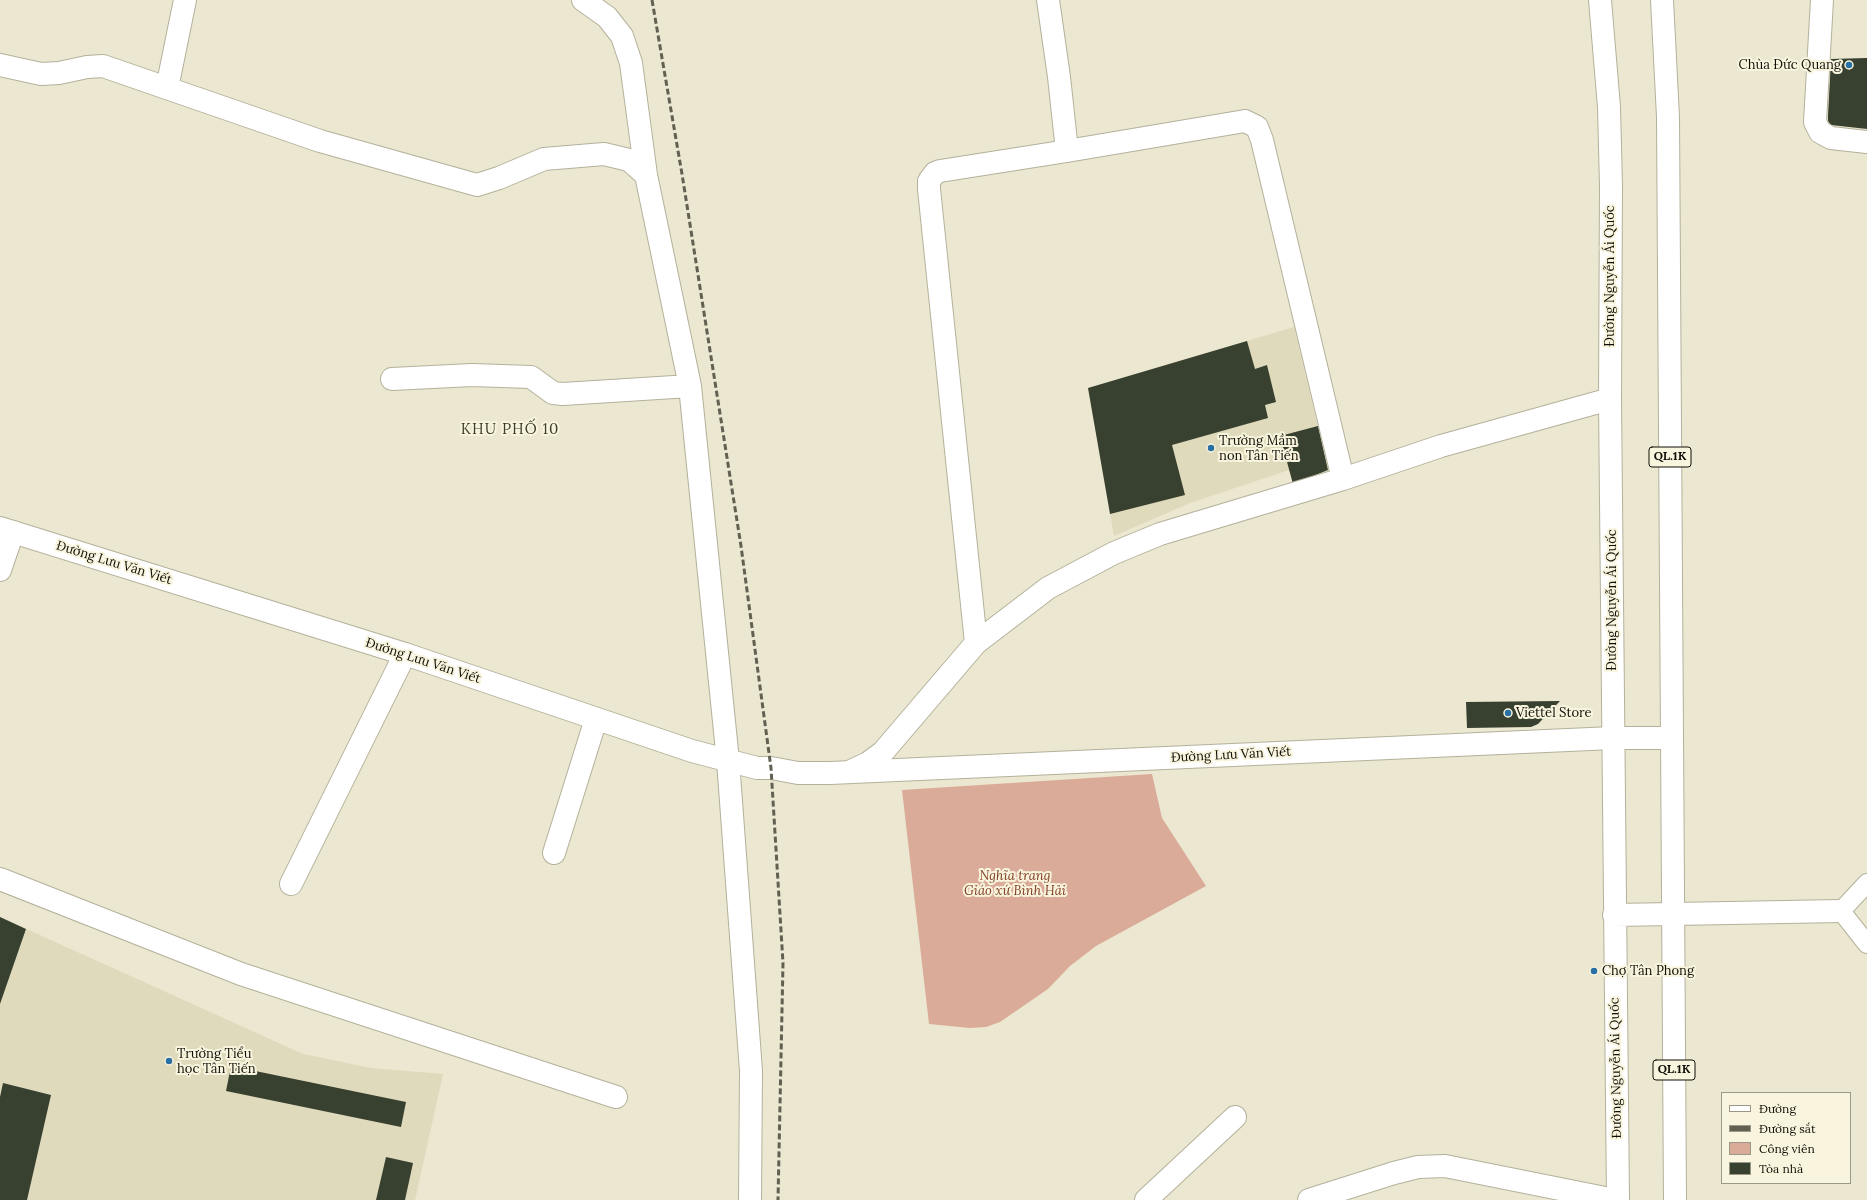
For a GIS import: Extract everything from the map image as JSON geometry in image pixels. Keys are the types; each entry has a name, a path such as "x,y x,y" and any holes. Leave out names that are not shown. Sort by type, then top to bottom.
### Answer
{"street":[{"path":"167,88 185,0"},
{"path":"583,0 607,17 622,36 631,63 646,176 690,386 728,761 752,1071 750,1200"},
{"path":"1048,0 1059,77 1067,151"},
{"name":"Đường Nguyễn Ái Quốc","path":"1600,0 1609,107 1616,1200"},
{"name":"QL.1K","path":"1662,0 1668,117 1675,1200"},
{"path":"1822,0 1815,122 1820,132 1831,138 1867,142"},
{"path":"0,65 41,74 59,74 87,67 103,66 320,141 477,185 544,160 604,154 629,160 646,176"},
{"path":"976,643 929,181 935,173 1245,121 1257,127 1262,140 1343,479"},
{"path":"392,379 472,375 531,377 553,393 562,394 690,386"},
{"name":"Đường Lưu Văn Viết","path":"849,772 868,763 883,752 976,643 1048,588 1114,553 1160,534 1343,479 1441,446 1610,399"},
{"path":"0,570 6,530"},
{"name":"Đường Lưu Văn Viết","path":"6,530 405,654 692,751 757,768 771,768 798,774 1613,738 1672,738"},
{"path":"292,884 405,654"},
{"path":"554,853 596,719"},
{"path":"0,879 241,974 616,1097"},
{"path":"1614,915 1841,910"},
{"path":"1146,1200 1235,1117"},
{"path":"1309,1200 1394,1173 1418,1167 1445,1166 1616,1200"}],"lane":[{"path":"1867,883 1841,910 1867,944"}],"shaded area":[{"name":"Trường Mầm non Tân Tiến","path":"1294,327 1328,470 1293,484 1289,470 1190,503 1114,536 1088,388"},
{"name":"Trường Tiểu học Tân Tiến","path":"0,917 303,1054 371,1068 443,1074 415,1200 0,1200"}],"green space":[{"name":"Nghĩa trang Giáo xứ Bình Hải","path":"1152,774 1162,818 1206,886 1096,946 1070,966 1048,989 1000,1022 986,1027 970,1028 929,1024 902,790"}],"building":[{"path":"1867,58 1867,129 1831,125 1828,121 1828,115 1831,59"},
{"path":"1247,341 1255,369 1267,365 1276,402 1265,405 1268,418 1172,445 1185,495 1110,514 1088,388"},
{"path":"1318,426 1328,470 1293,484 1280,436"},
{"name":"Viettel Store","path":"1560,701 1538,724 1531,727 1467,728 1466,702"},
{"path":"0,917 26,929 0,1004"},
{"path":"231,1066 406,1102 401,1127 226,1091"},
{"path":"3,1083 51,1095 27,1200 0,1200 0,1097"},
{"path":"386,1157 413,1163 405,1200 376,1200"}],"railway":[{"path":"652,0 682,174 741,546 771,768 783,963 778,1200"}],"place":[{"name":"Chùa Đức Quang","path":"1849,65"},
{"name":"Trường Mầm non Tân Tiến","path":"1211,448"},
{"name":"Viettel Store","path":"1508,713"},
{"name":"Chợ Tân Phong","path":"1594,971"},
{"name":"Trường Tiểu học Tân Tiến","path":"169,1061"}],"district":[{"name":"KHU PHỐ 10","path":"510,430"}]}
